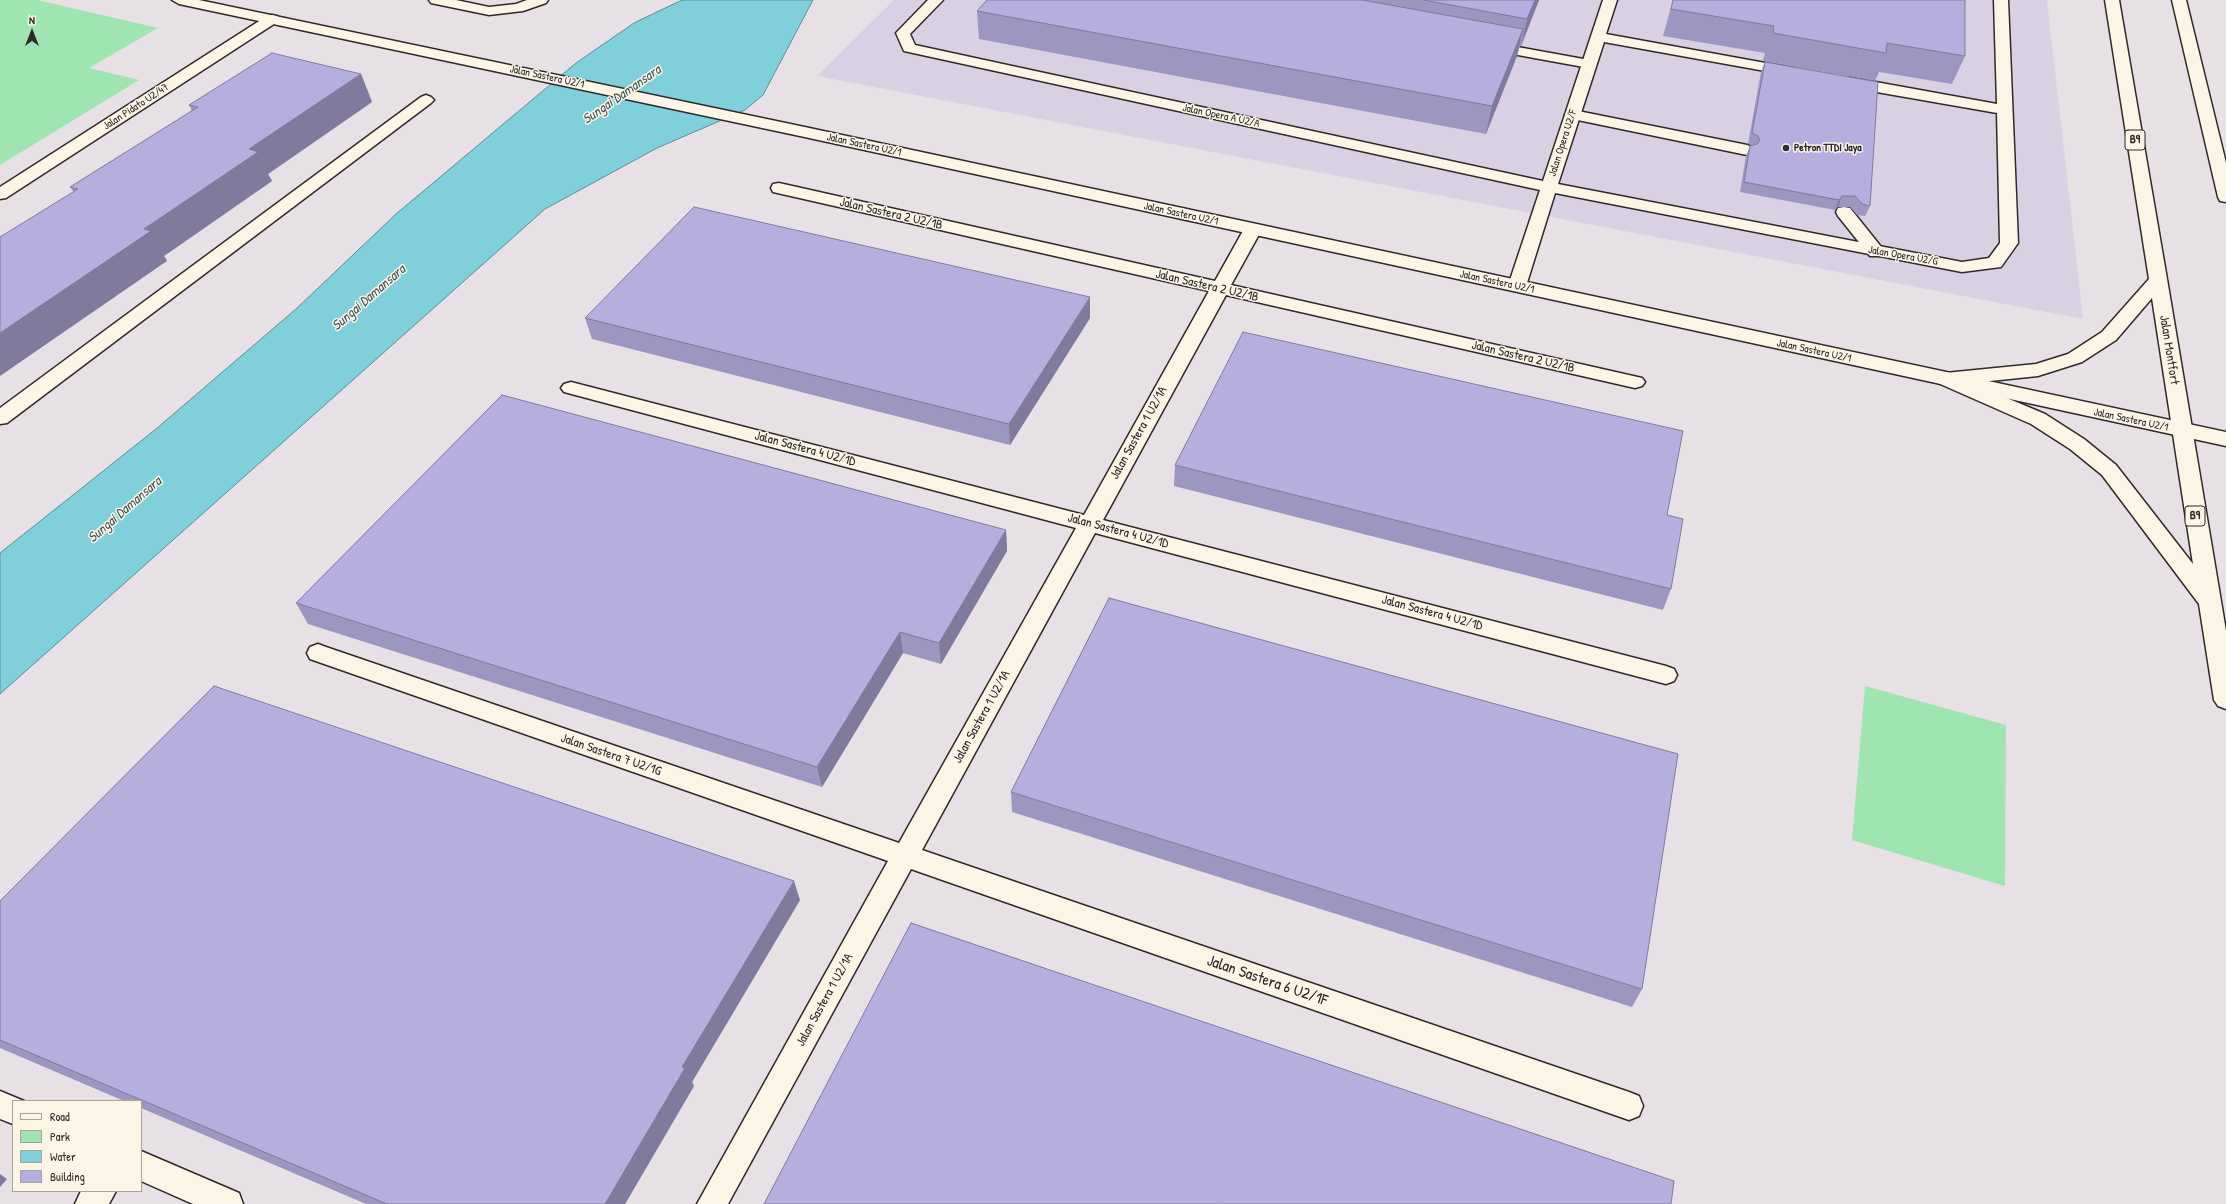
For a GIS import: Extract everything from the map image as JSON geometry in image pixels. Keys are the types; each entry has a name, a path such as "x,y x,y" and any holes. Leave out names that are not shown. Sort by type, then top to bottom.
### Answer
{"street":[{"name":"Jalan Sastera U2/1","path":"179,0 800,131 2182,431 2226,439"},
{"path":"436,0 489,11 518,8 541,0"},
{"name":"Jalan Opera A U2/A","path":"936,0 903,33 909,48 1549,187"},
{"name":"Jalan Opera U2/F","path":"1517,286 1610,0"},
{"name":"Jalan Opera U2/G","path":"1549,187 1876,252 1962,267 1995,263 2009,243 2001,0"},
{"name":"Jalan Montfort","path":"2112,0 2158,279 2208,601 2226,700"},
{"path":"2179,0 2226,198"},
{"name":"Jalan Pidato U2/47","path":"0,194 272,19"},
{"path":"1598,37 1809,75"},
{"path":"1473,42 1589,64"},
{"path":"1832,79 2004,110"},
{"path":"0,418 426,100"},
{"path":"1573,115 1747,150"},
{"name":"Jalan Sastera 2 U2/1B","path":"779,188 1635,382"},
{"path":"1844,212 1876,252"},
{"name":"Jalan Sastera 1 U2/1A","path":"712,1204 1252,229"},
{"path":"1945,379 2038,370 2075,358 2109,336 2158,279"},
{"path":"1945,379 2038,418 2078,444 2109,470 2208,601"},
{"name":"Jalan Sastera 4 U2/1D","path":"571,388 1666,675"},
{"name":"Jalan Sastera 7 U2/1G","path":"318,653 905,856"},
{"name":"Jalan Sastera 6 U2/1F","path":"905,856 1629,1106"},
{"path":"0,1105 12,1110"},
{"path":"142,1166 228,1204"},
{"path":"90,1204 99,1192"}],"shaded area":[{"path":"894,0 2047,0 2083,319 817,76"}],"green space":[{"path":"0,0 37,0 158,28 89,68 139,80 0,165"},
{"path":"1865,686 2006,725 2005,886 1852,840"}],"water":[{"name":"Sungai Damansara","path":"682,0 813,0 763,95 745,110 657,148 545,209 0,694 0,553 156,429 296,309 396,214 576,63 634,23"}],"building":[{"path":"987,0 1362,0 1523,29 1492,106 977,11"},
{"path":"1424,0 1535,0 1527,19"},
{"path":"1673,0 1965,0 1965,56 1887,43 1886,53 1773,33 1774,26 1671,9"},
{"path":"272,53 361,74 249,149 258,152 144,229 151,231 0,333 0,237 78,189 70,187 198,107 189,105"},
{"path":"1765,62 1878,82 1870,206 1862,204 1855,196 1842,196 1839,200 1744,182 1750,146 1757,144 1760,140 1758,136 1752,133"},
{"path":"694,207 1090,297 1009,424 585,318"},
{"path":"1243,332 1683,431 1667,515 1683,519 1671,589 1175,465"},
{"path":"502,395 1006,530 939,643 900,632 817,767 296,603"},
{"path":"1109,598 1678,754 1642,989 1011,792"},
{"path":"214,686 794,881 682,1067 685,1068 605,1204 387,1204 0,1040 0,901"},
{"path":"911,923 1674,1181 1671,1204 764,1204"}],"place":[{"name":"Petron TTDI Jaya","path":"1786,148"}]}
